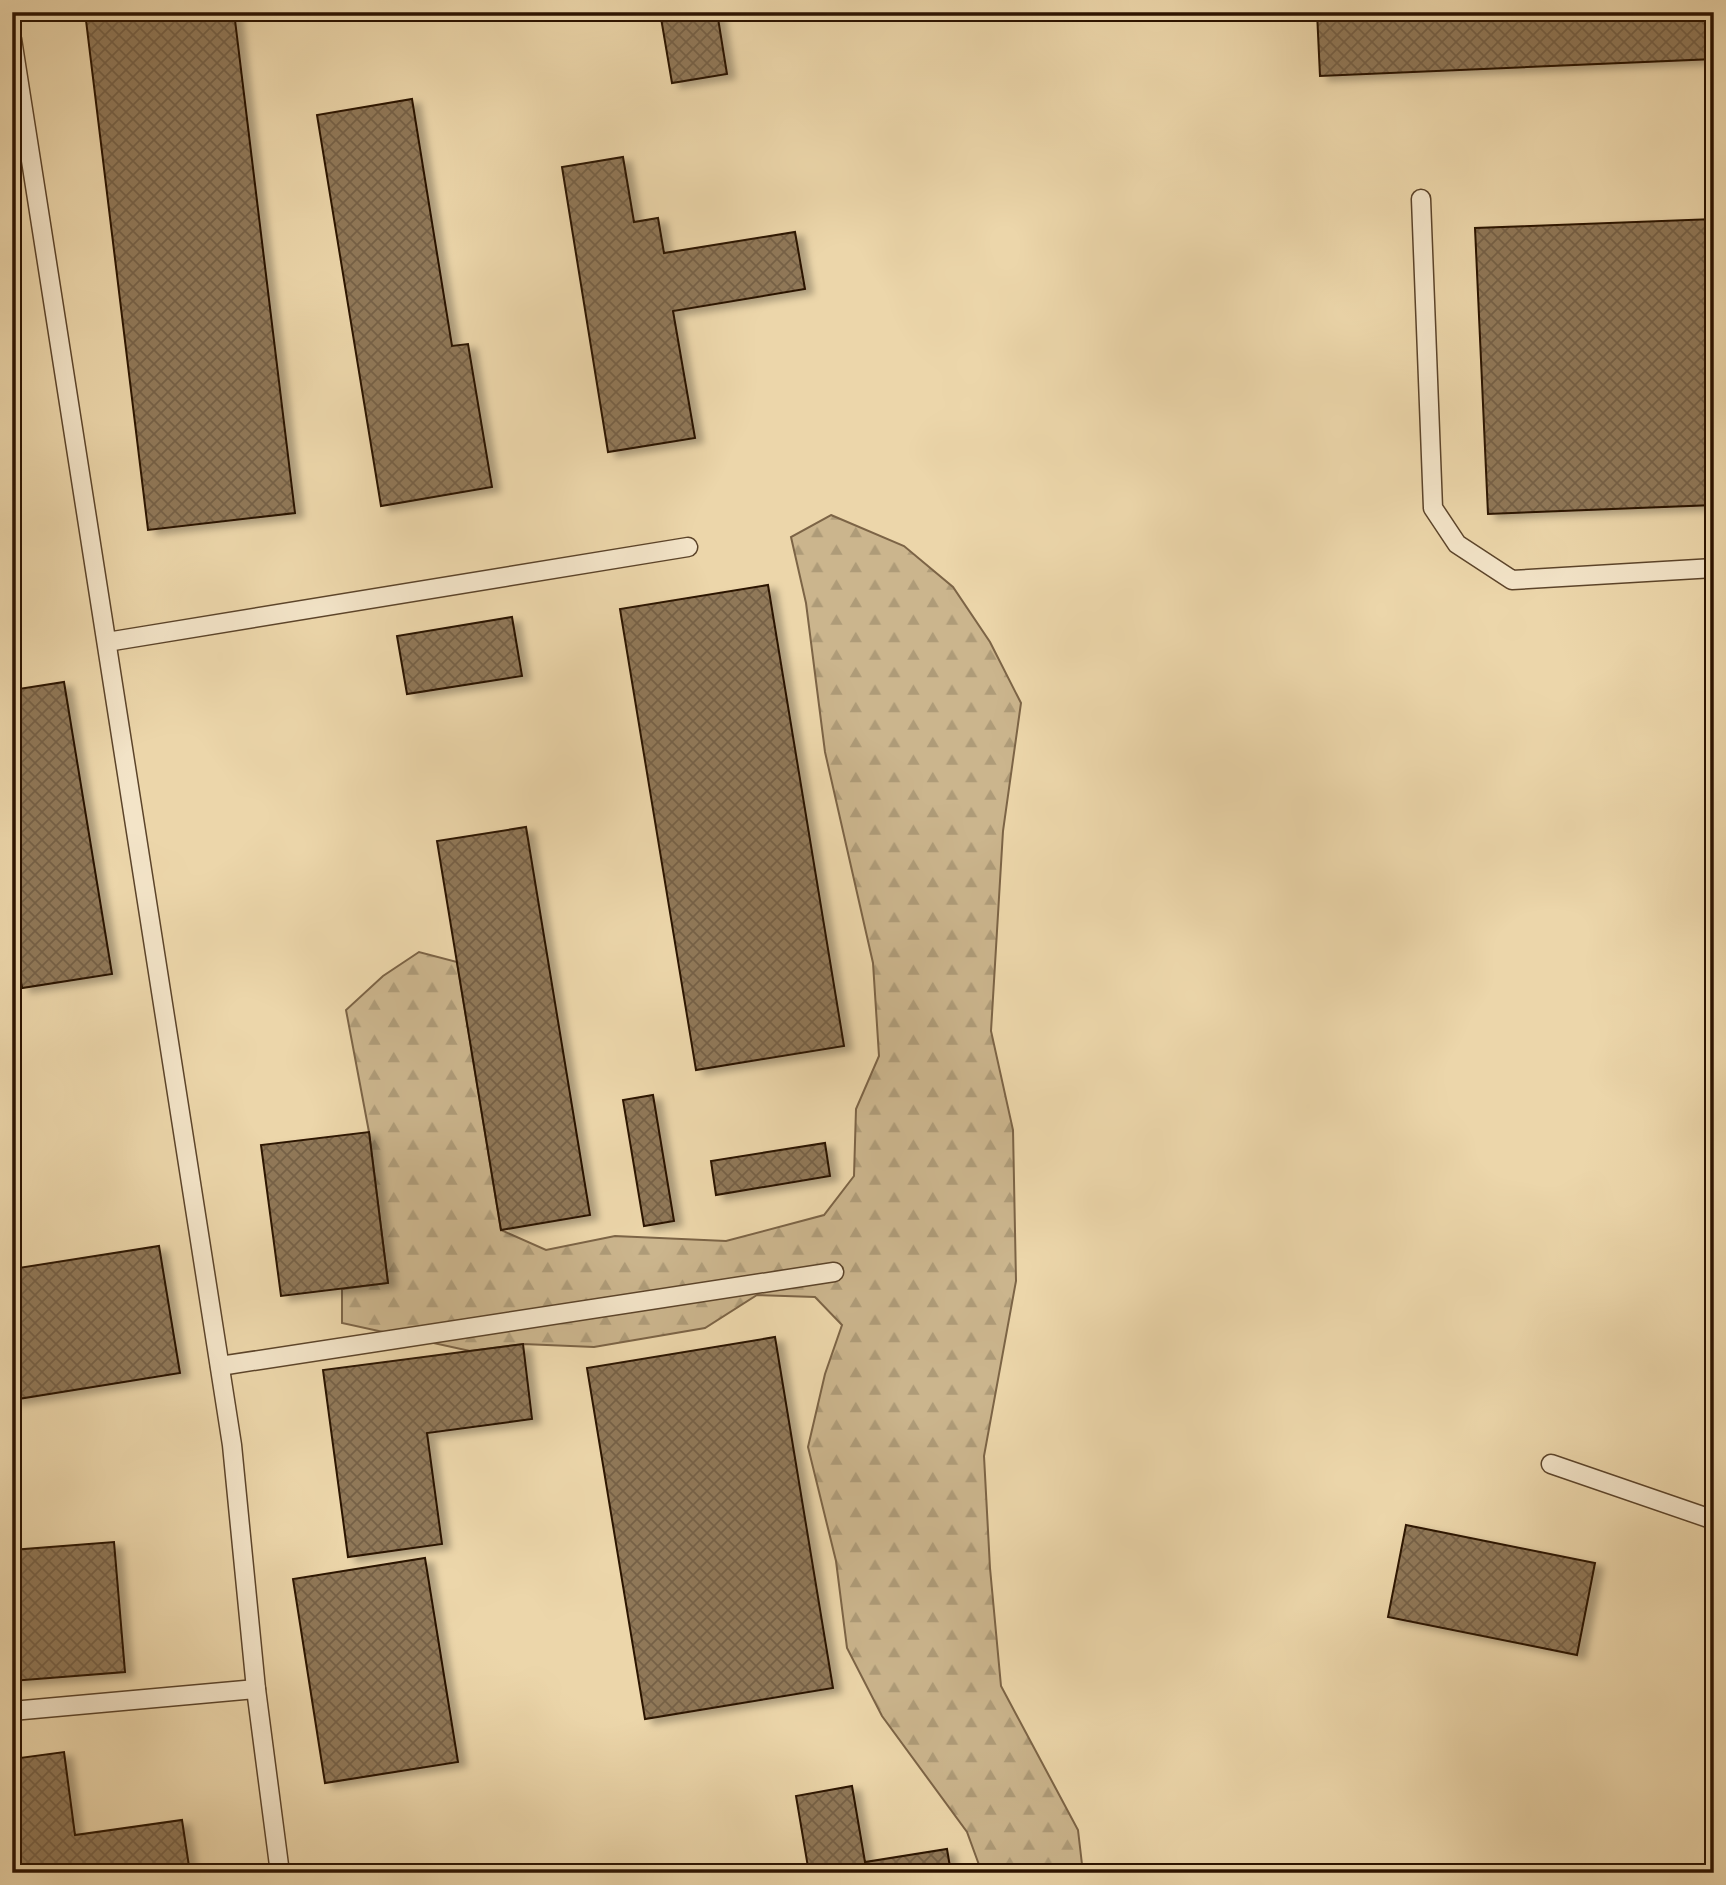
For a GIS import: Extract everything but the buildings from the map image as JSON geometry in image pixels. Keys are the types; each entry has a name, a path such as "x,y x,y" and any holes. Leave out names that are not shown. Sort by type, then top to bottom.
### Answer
{"lane":[{"path":"12,40 232,1445 256,1689 280,1873"},
{"path":"1421,199 1433,508 1457,544 1512,580 1714,568"},
{"path":"107,642 688,547"},
{"path":"220,1366 834,1272"},
{"path":"1551,1464 1714,1520"},
{"path":"12,1711 256,1689"}],"green space":[{"path":"831,515 904,546 953,587 990,642 1021,703 1003,831 991,1031 1013,1130 1016,1281 984,1456 990,1568 1001,1686 1078,1830 1083,1873 982,1873 967,1832 882,1716 847,1648 836,1561 808,1447 825,1374 842,1325 815,1297 757,1295 705,1328 594,1347 523,1344 470,1351 342,1323 342,1289 388,1283 369,1132 346,1010 383,976 419,952 457,962 501,1230 546,1250 615,1236 726,1241 824,1215 854,1176 856,1109 879,1056 873,963 825,752 806,603 791,537"}]}
